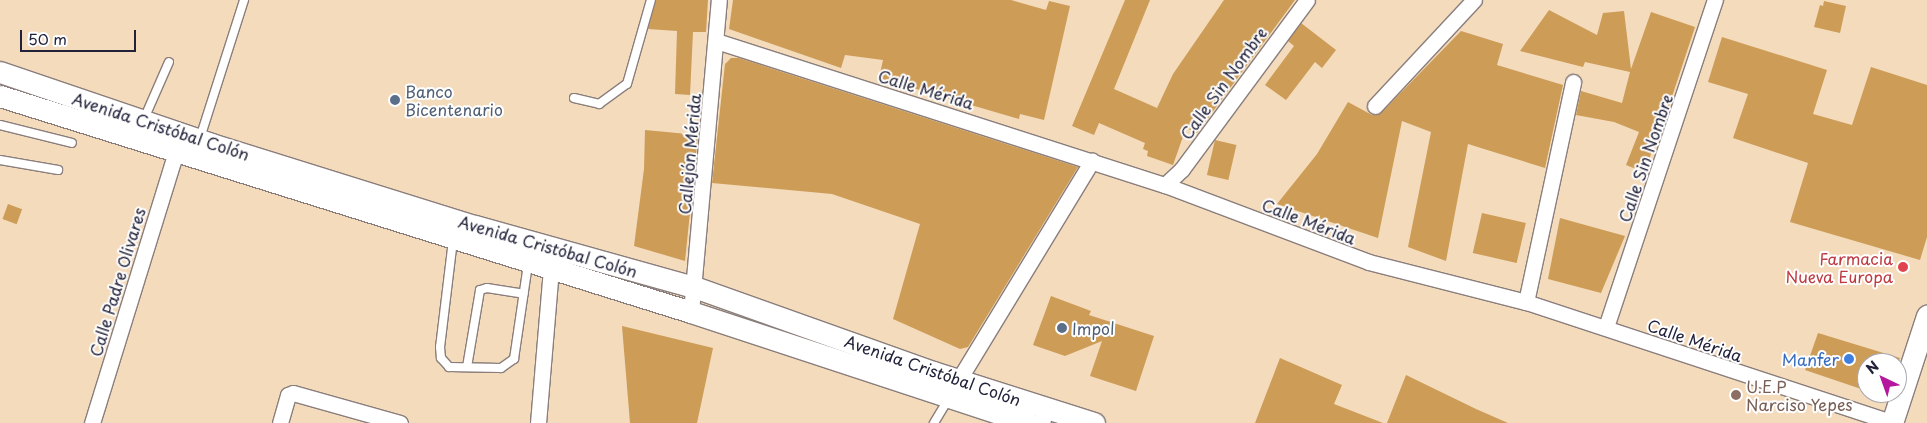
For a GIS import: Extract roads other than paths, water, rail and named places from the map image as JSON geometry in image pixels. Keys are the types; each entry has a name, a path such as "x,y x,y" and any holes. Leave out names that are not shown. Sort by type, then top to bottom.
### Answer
{"street":[{"name":"Callejón Mérida","path":"691,312 719,0"},
{"name":"Calle Sin Nombre","path":"1165,185 1182,169 1307,0"},
{"path":"1376,106 1474,0"},
{"name":"Calle Sin Nombre","path":"1606,327 1715,0"},
{"name":"Calle Mérida","path":"716,41 1165,185 1369,262 1526,302 1606,327 1742,375 1892,423"},
{"name":"Avenida Cristóbal Colón","path":"0,72 199,140 475,226 694,287 954,389 1029,423"},
{"path":"1526,302 1573,82"},
{"name":"Avenida Cristóbal Colón","path":"0,96 691,312 1044,416 1094,423"},
{"name":"Calle Padre Olivares","path":"92,423 176,151"},
{"path":"954,389 1092,161"},
{"path":"538,423 551,269"},
{"path":"1892,423 1927,316"},
{"path":"280,423 288,395 293,393 400,423"}],"lane":[{"path":"199,140 244,0"},
{"path":"574,98 599,104 627,84 651,0"},
{"path":"143,121 169,62"},
{"path":"0,125 72,143"},
{"path":"0,160 58,170"},
{"path":"453,238 440,347 441,358 450,367 506,367 514,360 529,262"},
{"path":"467,367 480,290 488,288 524,294"},
{"path":"934,423 954,389"}],"place":[{"name":"Banco Bicentenario","path":"395,100"},
{"name":"Farmacia Nueva Europa","path":"1903,267"},
{"name":"Impol","path":"1062,328"},
{"name":"Manfer","path":"1849,359"},
{"name":"U.E.P Narciso Yepes","path":"1736,395"}]}
